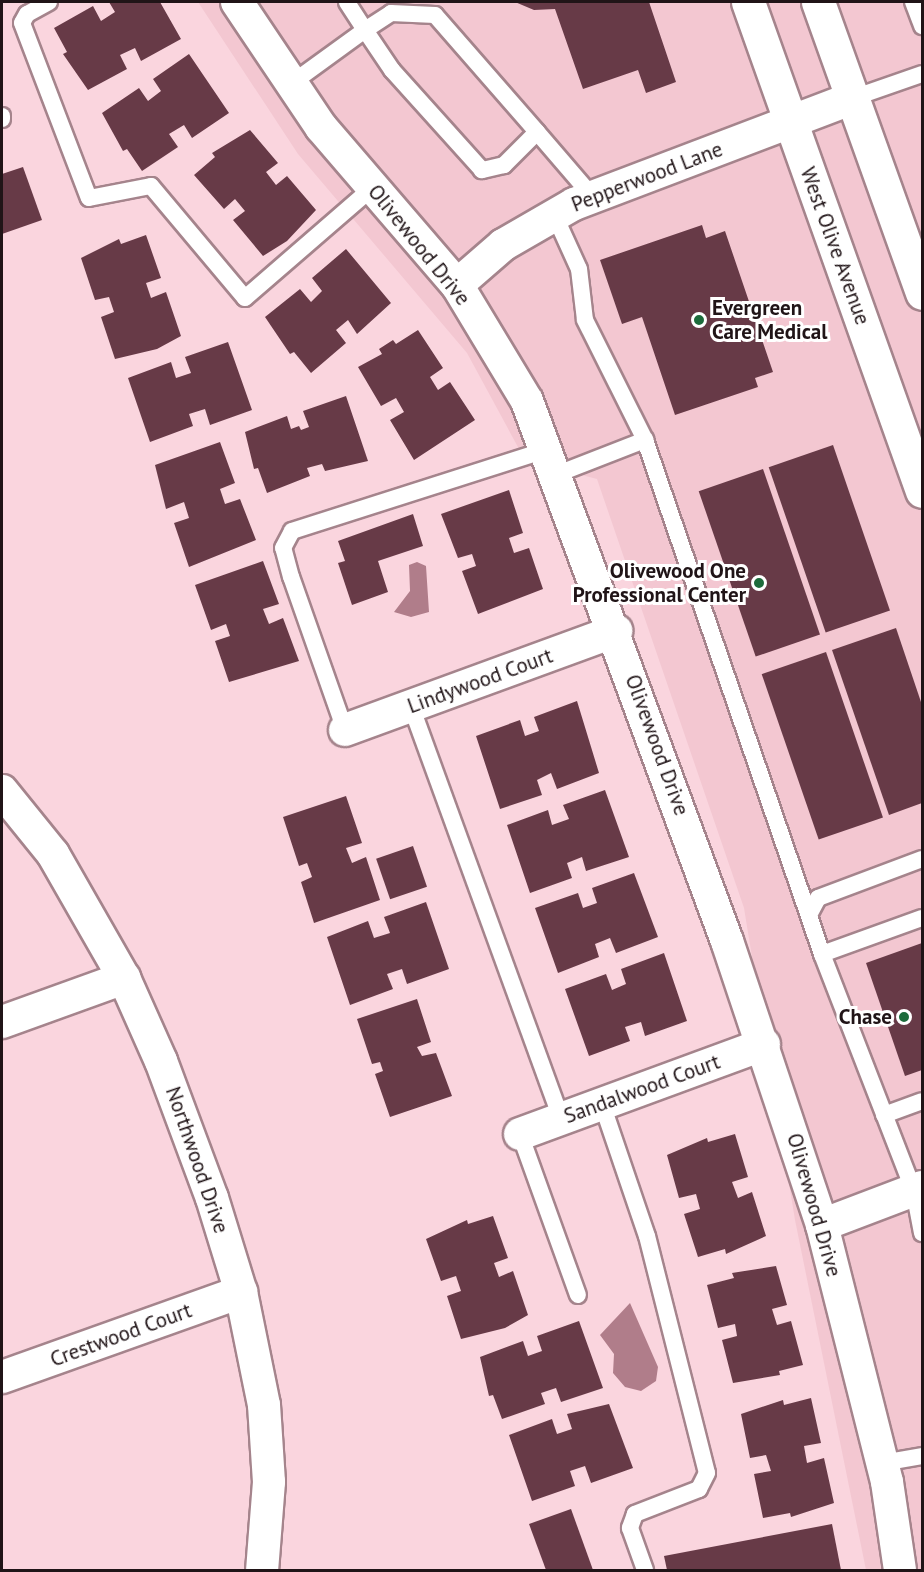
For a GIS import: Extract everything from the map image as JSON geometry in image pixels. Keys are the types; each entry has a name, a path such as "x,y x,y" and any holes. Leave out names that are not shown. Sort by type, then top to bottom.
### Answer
{"main road":[{"name":"West Olive Avenue","path":"748,2 922,491"},
{"path":"818,2 922,293"}],"street":[{"name":"Olivewood Drive","path":"237,2 321,127 457,285 527,401 616,631 764,1044 822,1225 882,1463 900,1570"},
{"name":"Pepperwood Lane","path":"457,285 503,245 554,214 592,196 853,98"},
{"name":"Lindywood Court","path":"345,730 616,631"},
{"name":"Northwood Drive","path":"2,790 53,854 124,978 161,1061 212,1198 241,1292 264,1405 269,1482 262,1570"},
{"path":"2,1022 124,978"},
{"name":"Sandalwood Court","path":"520,1134 764,1044"},
{"path":"822,1225 918,1189"},
{"name":"Crestwood Court","path":"2,1377 241,1292"}],"lane":[{"path":"49,2 27,14 22,24 89,198 151,186 245,298 373,187"},
{"path":"347,2 392,70 482,170 504,165 537,132"},
{"path":"292,83 391,13 435,15 592,196"},
{"path":"853,98 922,74"},
{"path":"554,214 579,269 585,320 645,441 822,954 884,1115 918,1189 922,1233"},
{"path":"345,730 288,568 283,548 292,531 551,462 645,441"},
{"path":"411,706 561,1119"},
{"path":"809,915 818,898 922,859"},
{"path":"822,954 922,918"},
{"path":"884,1115 922,1101"},
{"path":"602,1104 647,1236 707,1473 699,1489 635,1514 630,1528 645,1570"},
{"path":"520,1134 578,1295"},
{"path":"882,1463 922,1456"}],"shaded area":[{"path":"198,2 922,2 922,1570 866,1570 795,1220 744,908 597,479 525,460 467,353 298,154"},
{"path":"417,562 426,566 429,612 411,617 394,612 410,591 409,565"},
{"path":"630,1303 658,1367 656,1381 641,1391 625,1387 613,1373 614,1354 600,1335"}],"building":[{"path":"109,2 160,2 181,39 141,61 135,48 120,55 127,69 88,90 63,54 67,52 54,28 93,6 101,21 115,12"},
{"path":"515,2 649,2 676,82 646,93 638,70 583,89 555,9 534,10"},
{"path":"189,54 229,113 192,138 184,125 169,134 178,147 142,171 127,149 123,151 102,113 139,88 148,101 161,91 153,79"},
{"path":"250,130 278,163 266,172 276,185 287,176 316,210 287,241 263,256 233,220 245,211 235,199 224,209 194,175 215,157 212,153"},
{"path":"23,167 42,220 2,234 2,174"},
{"name":"Evergreen Care Medical","path":"702,225 706,238 725,231 773,372 755,378 758,387 675,415 642,317 622,324 600,260"},
{"path":"146,235 161,278 146,283 151,298 166,292 181,336 157,349 115,359 101,317 114,312 109,297 95,300 81,258 119,239 121,244"},
{"path":"346,249 391,303 357,334 348,320 336,330 346,343 311,373 294,352 290,354 265,317 300,289 311,302 322,291 312,278"},
{"path":"418,330 443,368 430,377 438,390 450,382 475,420 414,460 390,420 404,412 396,398 381,406 358,367 382,354 379,349 393,340 396,344"},
{"path":"228,342 252,410 210,425 205,409 189,414 193,426 150,442 128,378 171,362 176,378 191,373 185,357"},
{"path":"346,396 368,461 325,471 322,464 307,468 310,476 267,493 258,468 254,469 245,432 287,416 291,429 299,426 301,430 309,427 303,411"},
{"path":"220,442 235,483 220,489 225,504 240,499 256,540 189,567 174,523 189,518 184,502 166,509 155,465"},
{"path":"833,445 890,610 826,633 769,467"},
{"path":"763,469 820,634 756,657 699,491"},
{"path":"509,490 523,533 509,538 514,553 529,548 543,589 478,614 462,571 476,566 472,554 458,558 441,514"},
{"path":"413,514 423,546 378,561 388,592 352,605 338,563 345,561 338,541"},
{"path":"263,561 279,604 263,609 269,624 283,618 299,661 229,682 215,641 230,636 226,624 211,630 195,585"},
{"path":"896,628 922,705 922,803 889,815 832,650"},
{"path":"826,652 883,817 819,840 762,674"},
{"path":"577,701 599,773 557,789 551,773 537,780 542,795 500,809 476,736 520,720 525,736 539,731 534,717"},
{"path":"605,790 629,857 586,871 582,857 567,863 572,878 530,893 507,825 548,810 552,825 569,819 563,805"},
{"path":"346,796 362,843 346,848 352,863 366,857 380,900 314,923 301,882 312,877 307,863 299,866 283,817"},
{"path":"413,846 427,887 390,899 376,859"},
{"path":"634,873 658,937 616,953 610,938 595,944 599,957 558,973 535,908 578,893 583,908 597,903 592,888"},
{"path":"426,902 449,969 407,984 402,969 387,974 393,989 350,1005 327,937 368,921 374,938 390,933 384,917"},
{"name":"Chase","path":"922,943 922,1070 905,1076 866,963"},
{"path":"664,953 687,1021 645,1036 641,1022 625,1027 630,1041 589,1056 565,989 606,974 612,990 626,984 621,969"},
{"path":"417,999 431,1042 417,1047 422,1056 436,1053 452,1096 390,1117 375,1074 383,1071 380,1062 372,1064 357,1019"},
{"path":"735,1134 748,1177 732,1182 738,1198 752,1192 766,1236 726,1254 725,1249 698,1257 684,1214 700,1209 696,1194 679,1198 667,1155 707,1138 708,1142"},
{"path":"493,1216 508,1258 494,1263 499,1277 513,1271 528,1315 505,1328 461,1339 447,1296 461,1291 456,1276 441,1281 426,1239 467,1220 468,1224"},
{"path":"776,1266 787,1305 772,1309 777,1325 791,1321 803,1365 779,1371 780,1375 733,1383 722,1340 737,1336 735,1324 718,1328 707,1285 734,1278 732,1273"},
{"path":"579,1321 603,1388 561,1402 556,1388 541,1393 545,1404 502,1419 493,1395 489,1396 480,1357 523,1341 528,1356 542,1351 537,1336"},
{"path":"811,1398 821,1443 804,1446 807,1463 824,1458 834,1503 791,1517 790,1513 763,1518 754,1474 771,1471 766,1455 750,1458 741,1414 783,1400 784,1405"},
{"path":"609,1404 633,1468 591,1483 585,1466 570,1471 575,1486 532,1501 509,1435 552,1419 557,1434 572,1429 567,1414"},
{"path":"571,1509 593,1570 546,1570 529,1524"},
{"path":"832,1524 841,1570 667,1570 664,1556"}],"place":[{"name":"Evergreen Care Medical","path":"699,320"},
{"name":"Olivewood One Professional Center","path":"759,583"},
{"name":"Chase","path":"904,1017"}]}
